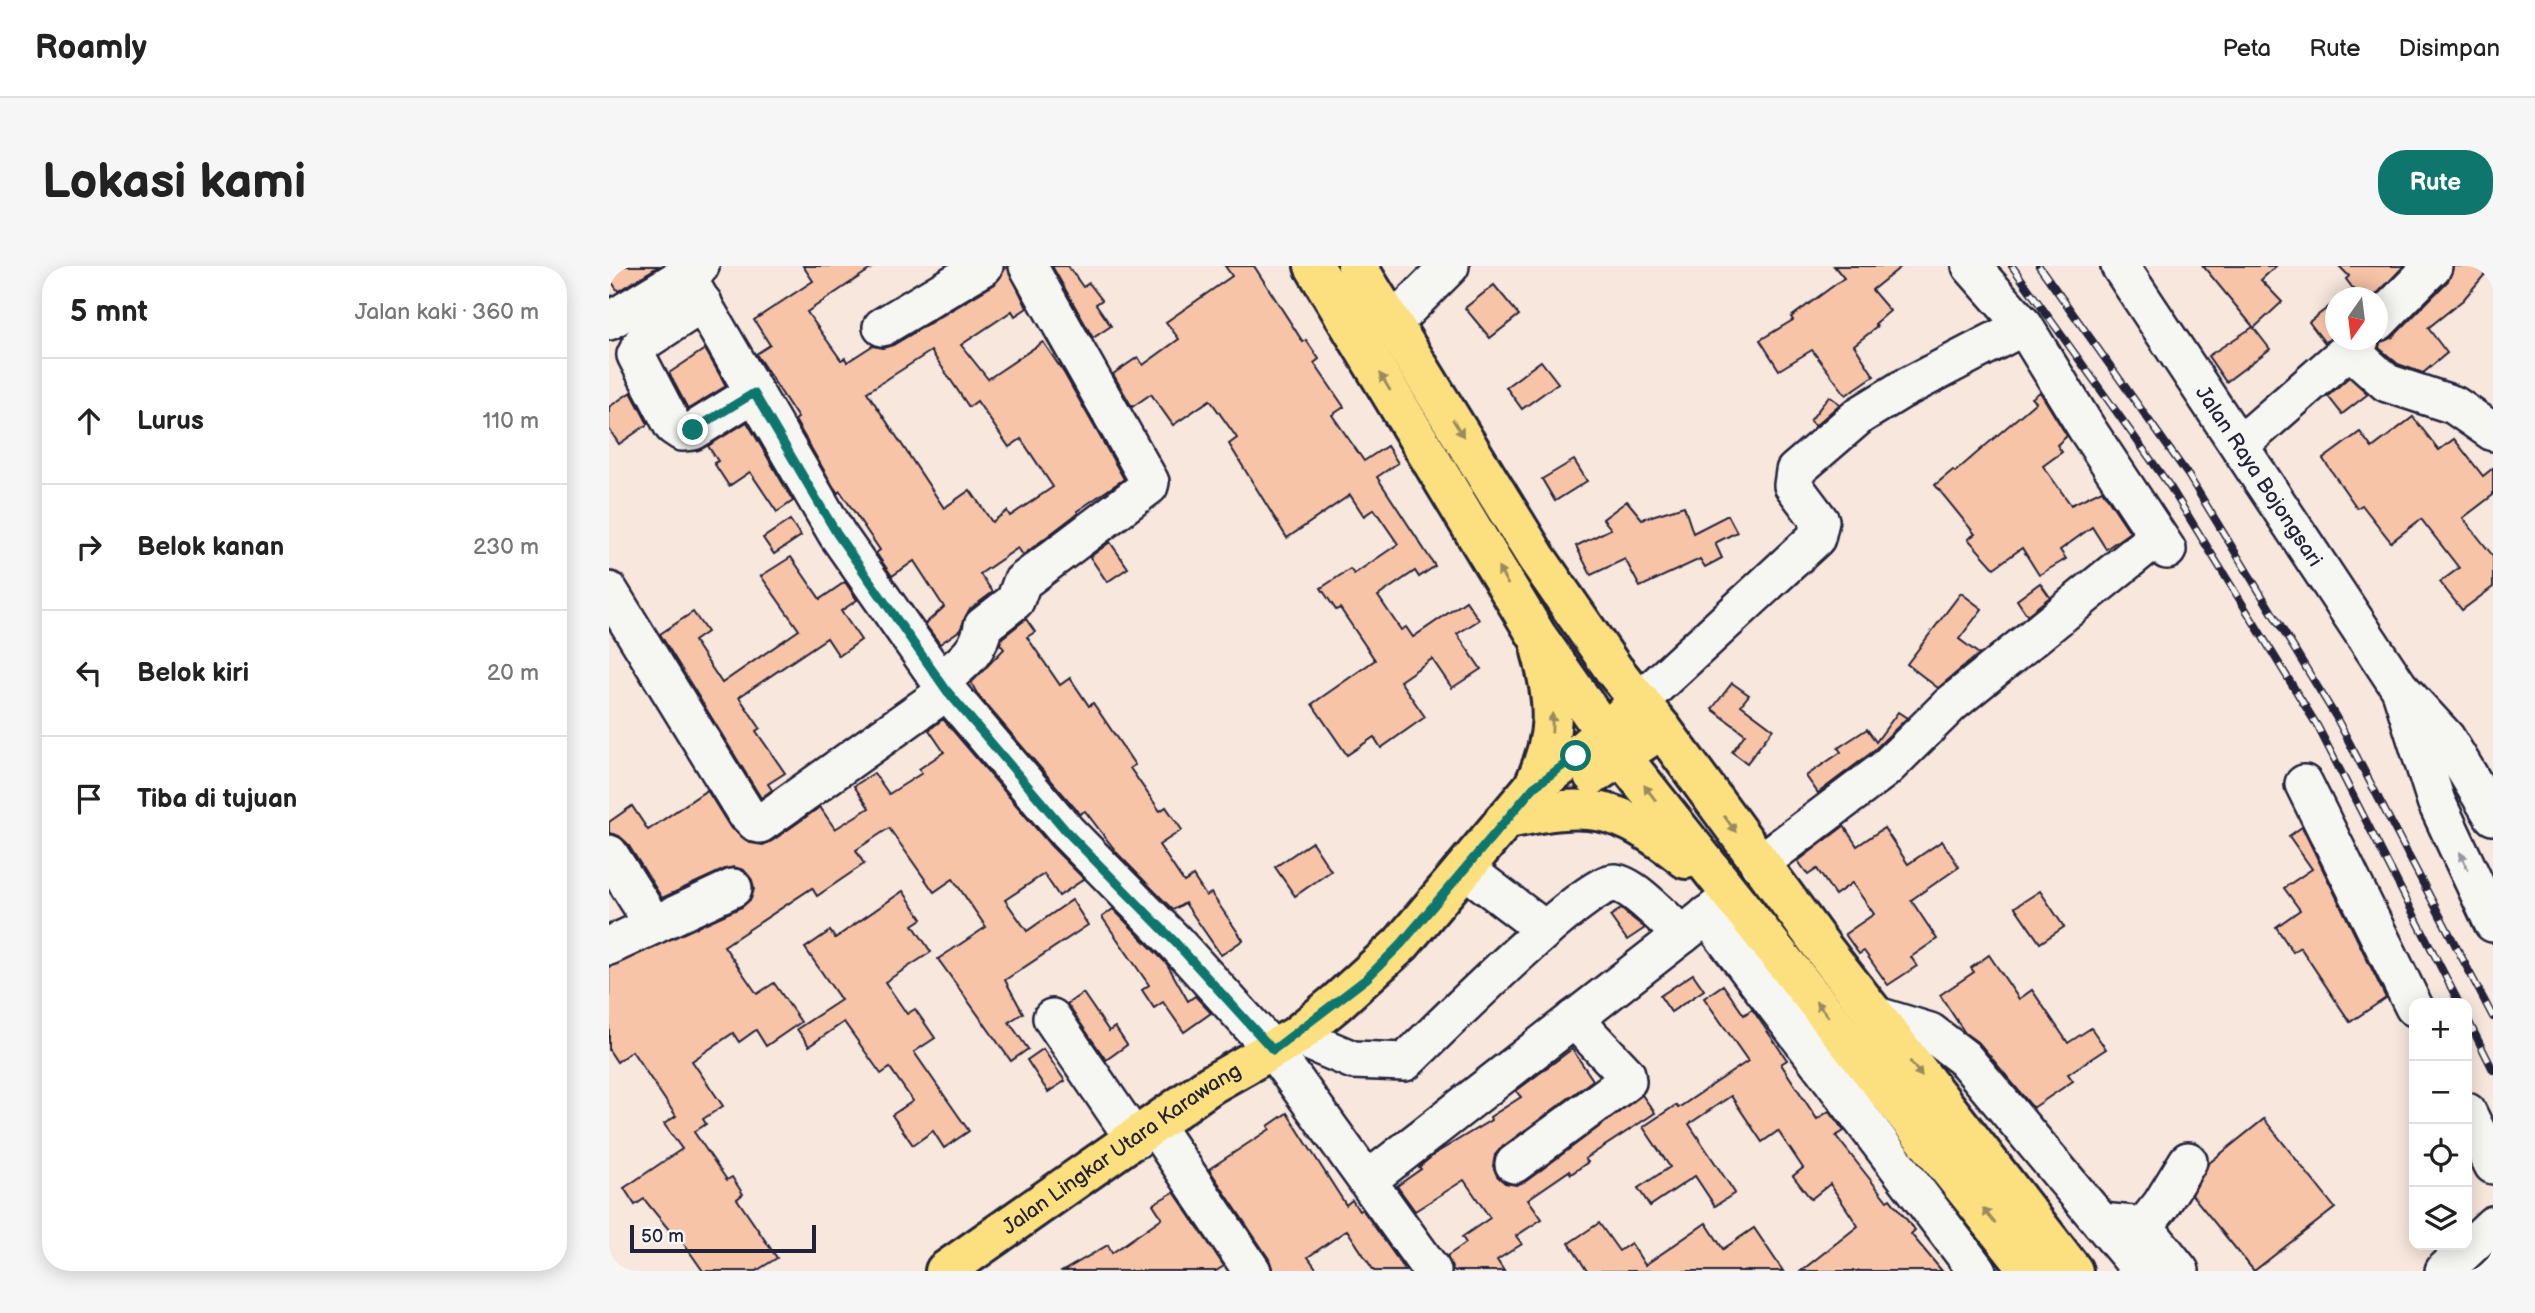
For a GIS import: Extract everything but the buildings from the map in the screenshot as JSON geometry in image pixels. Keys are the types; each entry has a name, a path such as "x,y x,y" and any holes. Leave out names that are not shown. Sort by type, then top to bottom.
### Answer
{"main road":[{"path":"1314,266 1537,636 1613,743 1707,915"},
{"path":"1357,266 1536,557 1614,670 1651,715 1759,864 1874,1015 2073,1271"},
{"path":"1534,787 1548,755 1552,733 1548,677 1537,636"},
{"name":"Jalan Lingkar Utara Karawang","path":"945,1271 1210,1085 1284,1043 1366,979 1401,944 1534,787 1613,743 1651,715"},
{"name":"Jalan Lingkar Utara Karawang","path":"1504,820 1563,794 1613,743"},
{"path":"1504,820 1584,807 1612,814 1661,839 1707,915 2030,1271"}],"street":[{"path":"882,327 984,266"},
{"path":"609,591 745,812 756,823 760,824 945,685 975,652 981,641 983,626 1015,601 1022,582 1149,486 1150,482 1028,266"},
{"path":"1393,323 1450,266"},
{"path":"1759,864 1885,769 1951,704 2162,543 2024,326 1971,266"},
{"name":"Jalan Raya Bojongsari","path":"2120,266 2399,687 2446,738 2493,816"},
{"path":"2388,312 2433,266"},
{"path":"695,276 636,351 637,361 673,426 682,432 693,430 754,393"},
{"path":"609,321 695,276"},
{"path":"695,276 754,393 837,534 945,685 1067,832 1175,942 1284,1043 1368,1180 1432,1271"},
{"path":"1651,715 1816,538 1820,521 1793,485 1795,471 1860,415 1901,390 2024,326"},
{"path":"2240,445 2349,350"},
{"path":"2359,350 2387,383 2454,405 2493,432"},
{"name":"Jalan Raya Bojongsari","path":"2399,687 2416,747 2436,801 2493,923"},
{"path":"2304,785 2410,998"},
{"path":"609,854 655,925"},
{"path":"1465,869 1545,930"},
{"path":"1284,1043 1372,1063 1405,1062 1545,930 1596,889 1612,882 1627,886 1707,915 1967,1267"},
{"path":"609,946 733,888"},
{"path":"1368,1180 1707,915"},
{"path":"1874,1015 1930,1032 1964,1059 2142,1271"},
{"path":"1052,1018 1145,1132 1252,1271"},
{"path":"1514,1164 1627,1081 1626,1073 1574,1019"},
{"path":"2472,1122 2493,1165"},
{"path":"2144,1226 2161,1205 2188,1161"},
{"path":"2101,1222 2144,1226 2180,1271"},
{"path":"2444,1271 2493,1225"}],"railway":[{"path":"2012,266 2171,488 2318,727 2456,998"},
{"path":"2039,266 2188,475 2336,717 2493,1017"},
{"path":"2472,1028 2493,1070"}],"route":[{"path":"693,430 754,393 837,534 942,680 947,691 1067,832 1175,942 1273,1050 1296,1036 1366,979 1401,944 1534,787 1576,756"}]}
